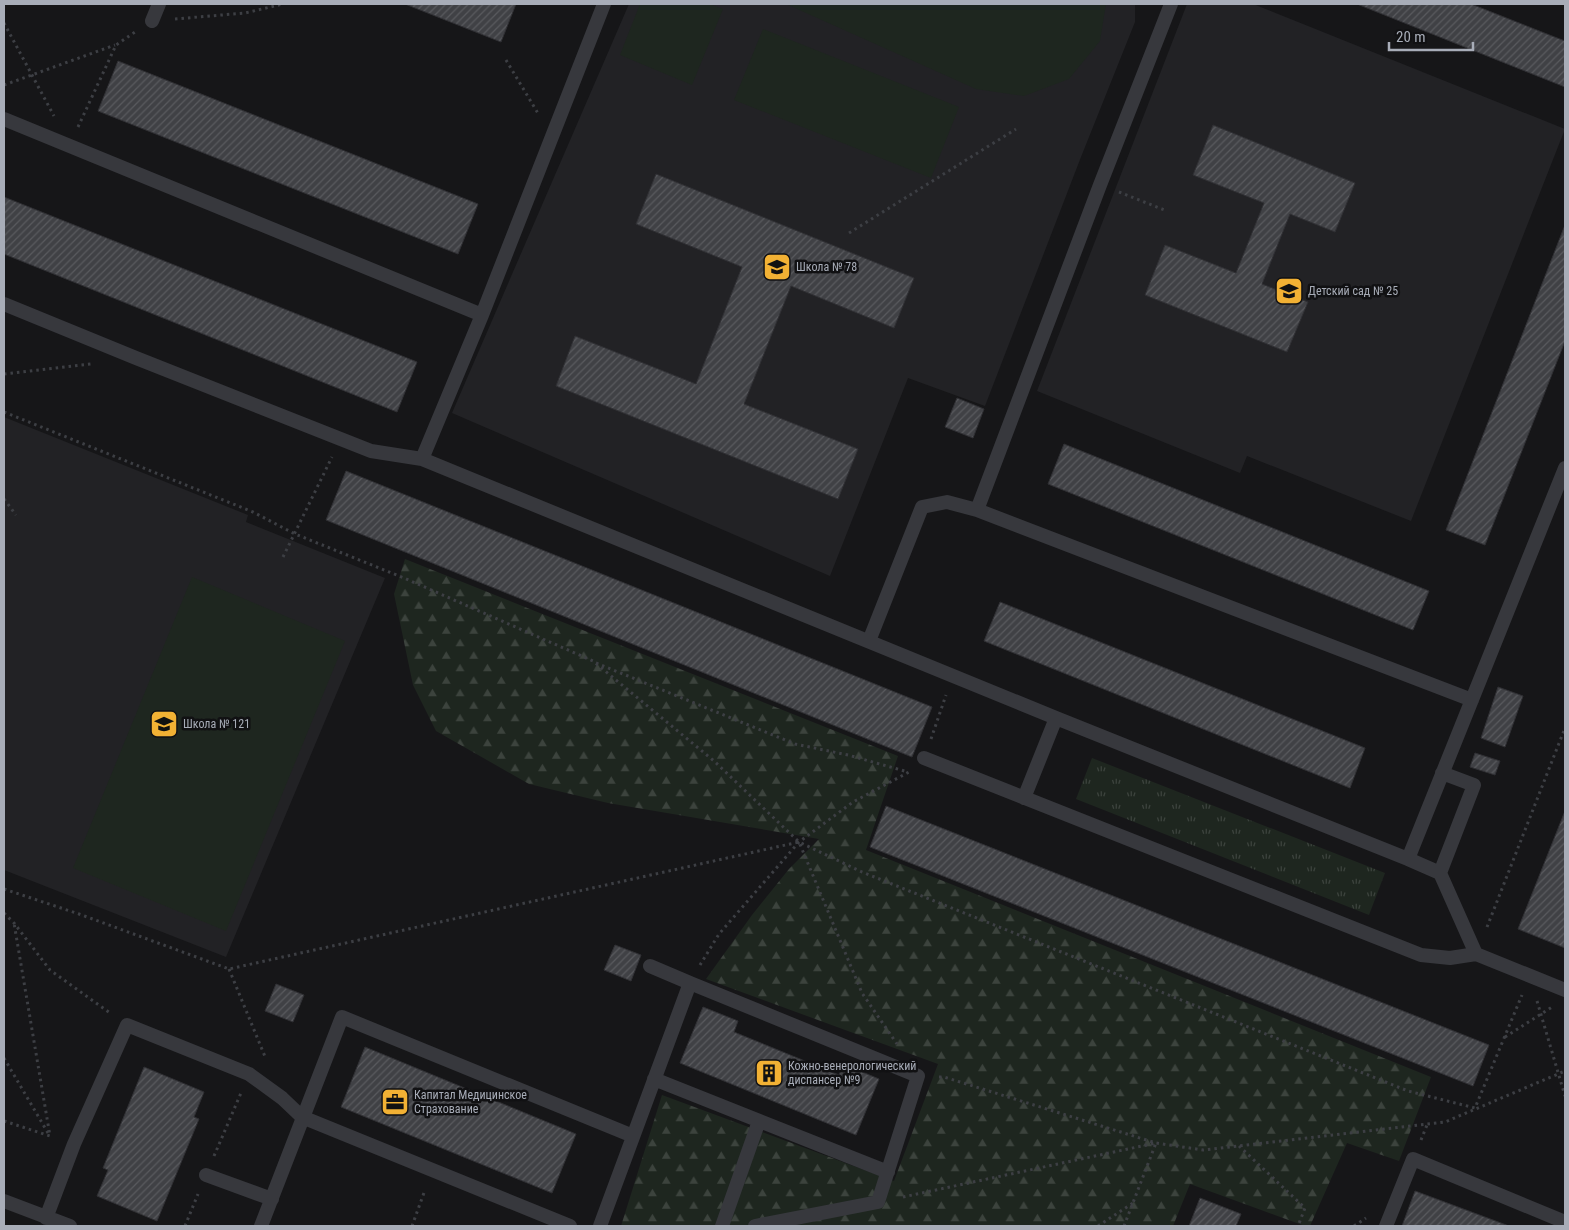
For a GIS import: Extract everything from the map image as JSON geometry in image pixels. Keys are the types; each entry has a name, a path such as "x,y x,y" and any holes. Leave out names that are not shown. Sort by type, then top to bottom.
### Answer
{"lane":[{"path":"152,21 159,4"},
{"path":"422,459 482,315 604,4"},
{"path":"977,510 1171,4"},
{"path":"4,118 482,315"},
{"path":"4,304 371,451 422,459 1440,873 1476,954"},
{"path":"1408,859 1565,468"},
{"path":"869,641 922,507 947,502 977,510 1472,700"},
{"path":"1024,798 1056,718"},
{"path":"924,758 1421,955 1450,958 1476,954 1565,990"},
{"path":"1440,873 1474,785 1442,773"},
{"path":"650,966 918,1076 878,1202 755,1226"},
{"path":"600,1226 690,983"},
{"path":"261,1226 342,1017 634,1136"},
{"path":"46,1218 74,1144 126,1024 249,1074 282,1098 302,1117 570,1226"},
{"path":"654,1079 888,1172"},
{"path":"722,1226 759,1121"},
{"path":"1386,1226 1413,1159 1565,1222"},
{"path":"206,1175 272,1198"},
{"path":"4,1201 70,1226"}],"path":[{"path":"4,85 116,45 152,21 245,13 283,4"},
{"path":"4,23 69,146"},
{"path":"69,146 116,45"},
{"path":"506,60 552,137"},
{"path":"849,233 1016,129"},
{"path":"1100,185 1167,211"},
{"path":"4,374 98,363"},
{"path":"4,412 253,512 295,534 404,578 593,662 795,744 848,755 909,772"},
{"path":"283,557 341,439"},
{"path":"4,499 16,515"},
{"path":"593,662 714,761 799,842 862,872 1399,1087 1475,1108"},
{"path":"690,983 719,934 799,842 853,802 909,772 924,758 953,676"},
{"path":"1476,954 1565,728"},
{"path":"4,888 229,969 799,842"},
{"path":"799,842 862,993 898,1045"},
{"path":"4,914 14,923 50,970 126,1024"},
{"path":"14,923 50,1136"},
{"path":"229,969 266,1061"},
{"path":"1475,1108 1530,976"},
{"path":"1530,976 1565,1096"},
{"path":"1504,1038 1557,1004"},
{"path":"4,1058 50,1136"},
{"path":"918,1076 944,1077 1156,1143 1203,1150 1445,1122 1565,1071"},
{"path":"185,1226 249,1074"},
{"path":"4,1121 74,1144"},
{"path":"878,1202 1156,1143"},
{"path":"1124,1226 1156,1143"},
{"path":"1239,1146 1305,1208 1298,1226"},
{"path":"412,1226 432,1171"},
{"path":"1098,1226 1134,1202"}],"shaded area":[{"name":"Школа № 78","path":"629,4 1135,4 1135,22 985,406 908,378 830,576 452,413"},
{"name":"Детский сад № 25","path":"1187,4 1253,4 1565,129 1411,521 1247,456 1240,473 1037,391"},
{"name":"Школа № 121","path":"4,417 248,515 246,522 385,578 226,957 4,870"}],"green space":[{"path":"640,4 710,4 723,9 692,85 620,55"},
{"path":"786,4 1106,4 1100,41 1069,79 1024,96 976,89"},
{"path":"763,29 959,107 931,178 734,100"},
{"path":"405,559 898,756 866,850 1431,1077 1399,1161 1347,1143 1310,1226 1305,1226 1190,1184 1173,1226 621,1226 662,1095 894,1181 938,1064 706,979 752,915 789,869 819,839 608,803 529,784 436,731 413,685 394,594"},
{"path":"192,577 345,641 226,931 73,868"},
{"path":"1092,758 1385,873 1369,915 1076,799"}],"building":[{"path":"405,4 516,4 501,42"},
{"path":"1357,4 1471,4 1565,41 1565,87"},
{"path":"118,61 478,204 458,254 98,111"},
{"path":"1213,125 1355,183 1335,232 1290,214 1262,284 1308,302 1287,352 1145,295 1165,245 1236,273 1264,203 1193,175"},
{"path":"656,174 914,278 894,328 791,286 744,404 858,449 838,499 556,386 575,336 696,384 742,267 636,224"},
{"path":"4,197 417,362 397,412 4,254"},
{"path":"1565,225 1565,341 1485,545 1446,530"},
{"path":"957,398 984,409 973,438 945,427"},
{"path":"1064,444 1429,591 1413,630 1048,484"},
{"path":"346,471 932,707 912,757 326,520"},
{"path":"1000,602 1365,748 1350,788 984,641"},
{"path":"1498,687 1523,696 1505,747 1481,738"},
{"path":"1475,753 1500,761 1495,775 1470,767"},
{"path":"886,806 1489,1045 1473,1086 870,847"},
{"path":"1565,811 1565,948 1518,929"},
{"path":"615,945 641,955 631,981 604,970"},
{"path":"276,984 304,995 293,1022 265,1011"},
{"name":"Кожно-венерологический диспансер №9","path":"703,1007 738,1021 734,1032 839,1075 843,1064 879,1079 856,1135 680,1063"},
{"path":"365,1047 576,1134 552,1193 341,1107"},
{"path":"144,1067 204,1092 194,1117 199,1119 157,1221 97,1196 108,1170 103,1168"},
{"path":"1415,1191 1509,1226 1402,1226"},
{"path":"1200,1198 1241,1214 1236,1226 1189,1226"}],"place":[{"name":"Школа № 78","path":"777,267"},
{"name":"Детский сад № 25","path":"1289,291"},
{"name":"Школа № 121","path":"164,724"},
{"name":"Кожно-венерологический диспансер №9","path":"769,1073"},
{"name":"Капитал Медицинское Страхование","path":"395,1102"}]}
